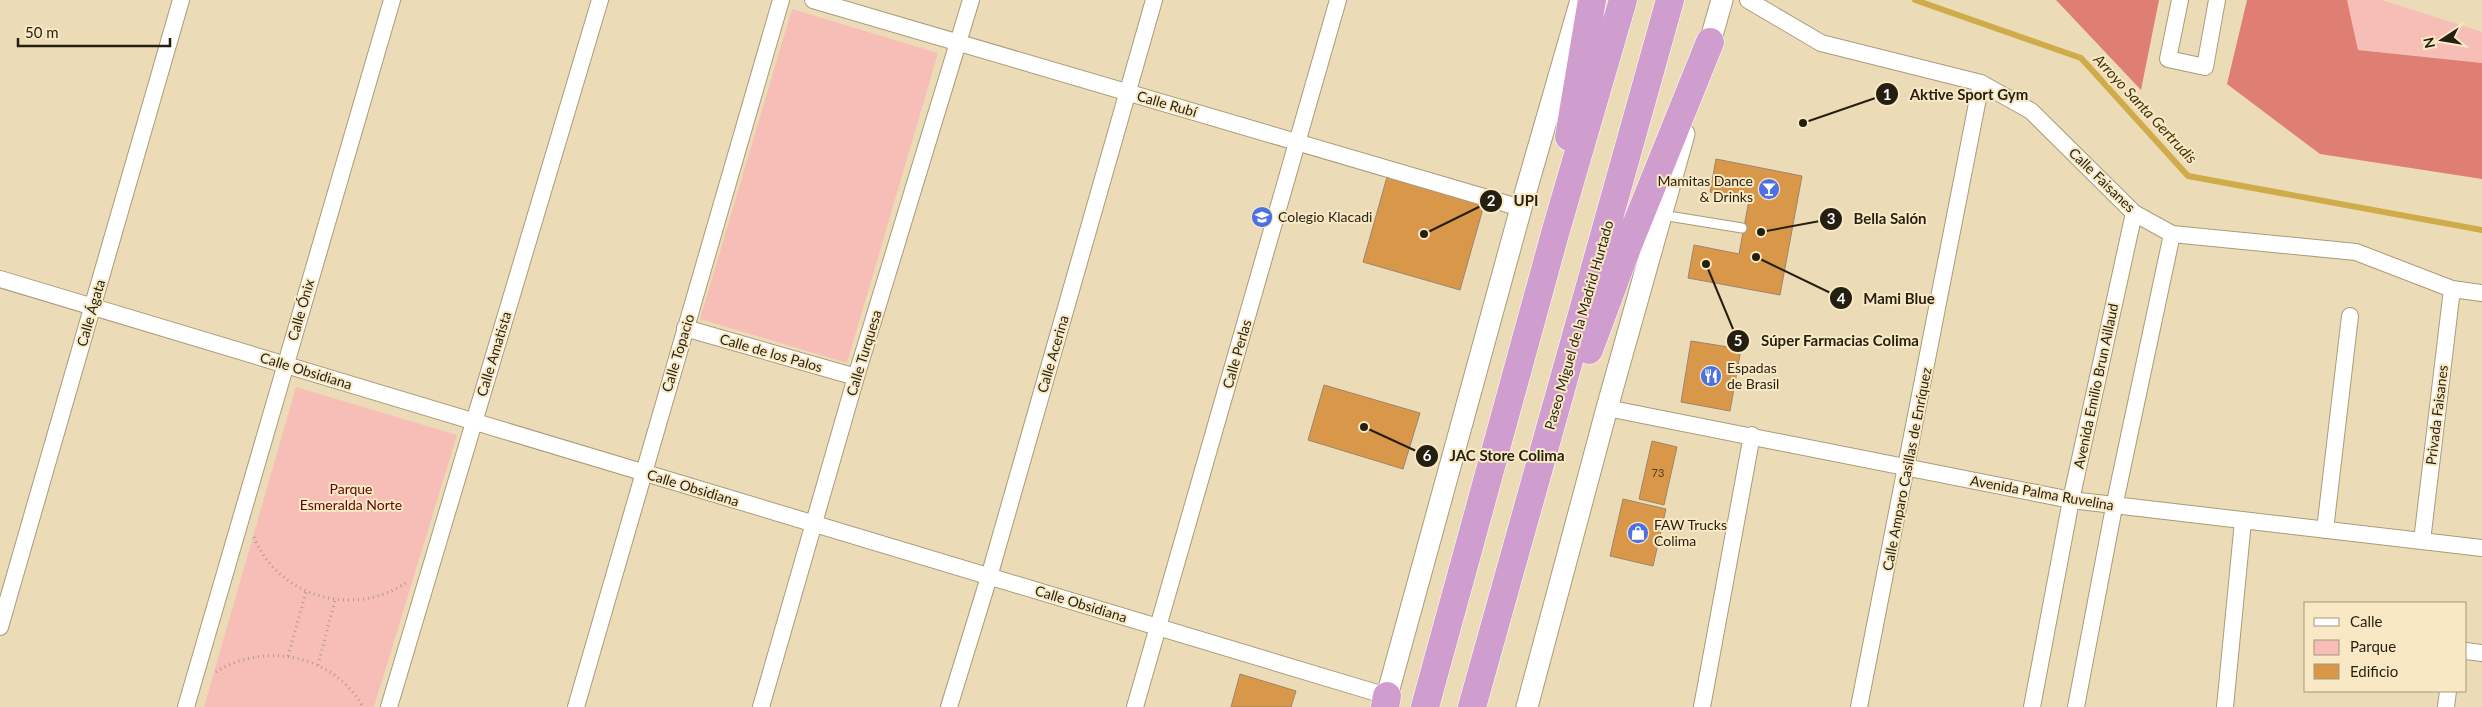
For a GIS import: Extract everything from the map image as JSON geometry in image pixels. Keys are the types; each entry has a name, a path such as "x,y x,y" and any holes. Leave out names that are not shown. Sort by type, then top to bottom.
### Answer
{"highway":[{"path":"1556,230 1574,98 1592,0"},
{"path":"1425,707 1556,230 1622,0"},
{"name":"Paseo Miguel de la Madrid Hurtado","path":"1472,707 1670,0"},
{"path":"1539,469 1587,354 1628,245 1710,42"}],"street":[{"name":"Calle Ágata","path":"0,627 182,0"},
{"name":"Calle Ónix","path":"186,707 284,365 392,0"},
{"name":"Calle Amatista","path":"389,707 600,0"},
{"name":"Calle Topacio","path":"576,707 642,472 781,0"},
{"name":"Calle Rubí","path":"813,0 1521,208"},
{"name":"Calle Turquesa","path":"761,707 856,377 971,0"},
{"name":"Calle Acerina","path":"949,707 989,577 1154,0"},
{"name":"Calle Perlas","path":"1135,707 1338,0"},
{"path":"1385,703 1521,208 1581,0"},
{"path":"1526,707 1607,408 1722,0"},
{"name":"Calle Faisanes","path":"1748,0 1821,43 1981,83 2031,111 2134,213 2172,234 2356,252 2452,289 2482,294"},
{"path":"2180,0 2168,59 2205,67 2217,0"},
{"name":"Calle Amparo Casillas de Enríquez","path":"1859,707 1981,83"},
{"name":"Avenida Emilio Brun Aillaud","path":"2032,707 2072,500 2134,213"},
{"path":"2076,707 2114,507 2172,234"},
{"name":"Calle Obsidiana","path":"0,279 1159,628 1385,703"},
{"name":"Privada Faisanes","path":"2422,541 2452,289"},
{"path":"2325,530 2350,316"},
{"name":"Calle de los Palos","path":"685,328 856,377"},
{"name":"Avenida Palma Ruvelina","path":"1607,408 2114,507 2482,548"},
{"path":"1702,707 1752,435"},
{"path":"2225,707 2243,521"},
{"path":"2467,651 2482,653"},
{"path":"2446,707 2448,692"}],"lane":[{"path":"1661,215 1742,228"}],"path":[{"path":"252,531 259,548 271,566 287,580 306,592 335,600 359,600 383,595 400,587 414,577 436,550"},
{"path":"288,656 306,592"},
{"path":"318,665 335,600"},
{"path":"215,672 242,659 268,655 288,656 318,665 332,674 358,699 363,707"}],"green space":[{"path":"2347,0 2382,0 2482,32 2482,63 2358,50"},
{"path":"792,9 938,53 847,363 700,319"},
{"name":"Parque Esmeralda Norte","path":"296,387 457,435 374,707 204,707"}],"shaded area":[{"path":"2056,0 2159,0 2141,90"},
{"path":"2247,0 2347,0 2358,50 2482,63 2482,179 2320,154 2227,84"}],"building":[{"path":"1716,159 1802,176 1780,295 1688,278 1694,245 1739,254 1749,200 1710,192"},
{"path":"1387,177 1484,205 1460,290 1363,262"},
{"name":"Espadas de Brasil","path":"1691,341 1741,349 1730,411 1681,402"},
{"path":"1324,385 1420,413 1403,469 1308,440"},
{"path":"1652,441 1677,447 1664,505 1639,499"},
{"name":"FAW Trucks Colima","path":"1623,499 1666,509 1653,566 1610,556"},
{"path":"1240,674 1296,691 1291,707 1231,707"}],"waterway":[{"name":"Arroyo Santa Gertrudis","path":"1915,0 2081,58 2188,176 2482,230"}],"place":[{"name":"Aktive Sport Gym","path":"1803,123"},
{"name":"Mamitas Dance & Drinks","path":"1769,189"},
{"name":"Colegio Klacadi","path":"1262,217"},
{"name":"Bella Salón","path":"1761,232"},
{"name":"UPI","path":"1424,234"},
{"name":"Mami Blue","path":"1756,257"},
{"name":"Súper Farmacias Colima","path":"1706,264"},
{"name":"Espadas de Brasil","path":"1711,376"},
{"name":"JAC Store Colima","path":"1364,427"},
{"name":"FAW Trucks Colima","path":"1638,533"}]}
